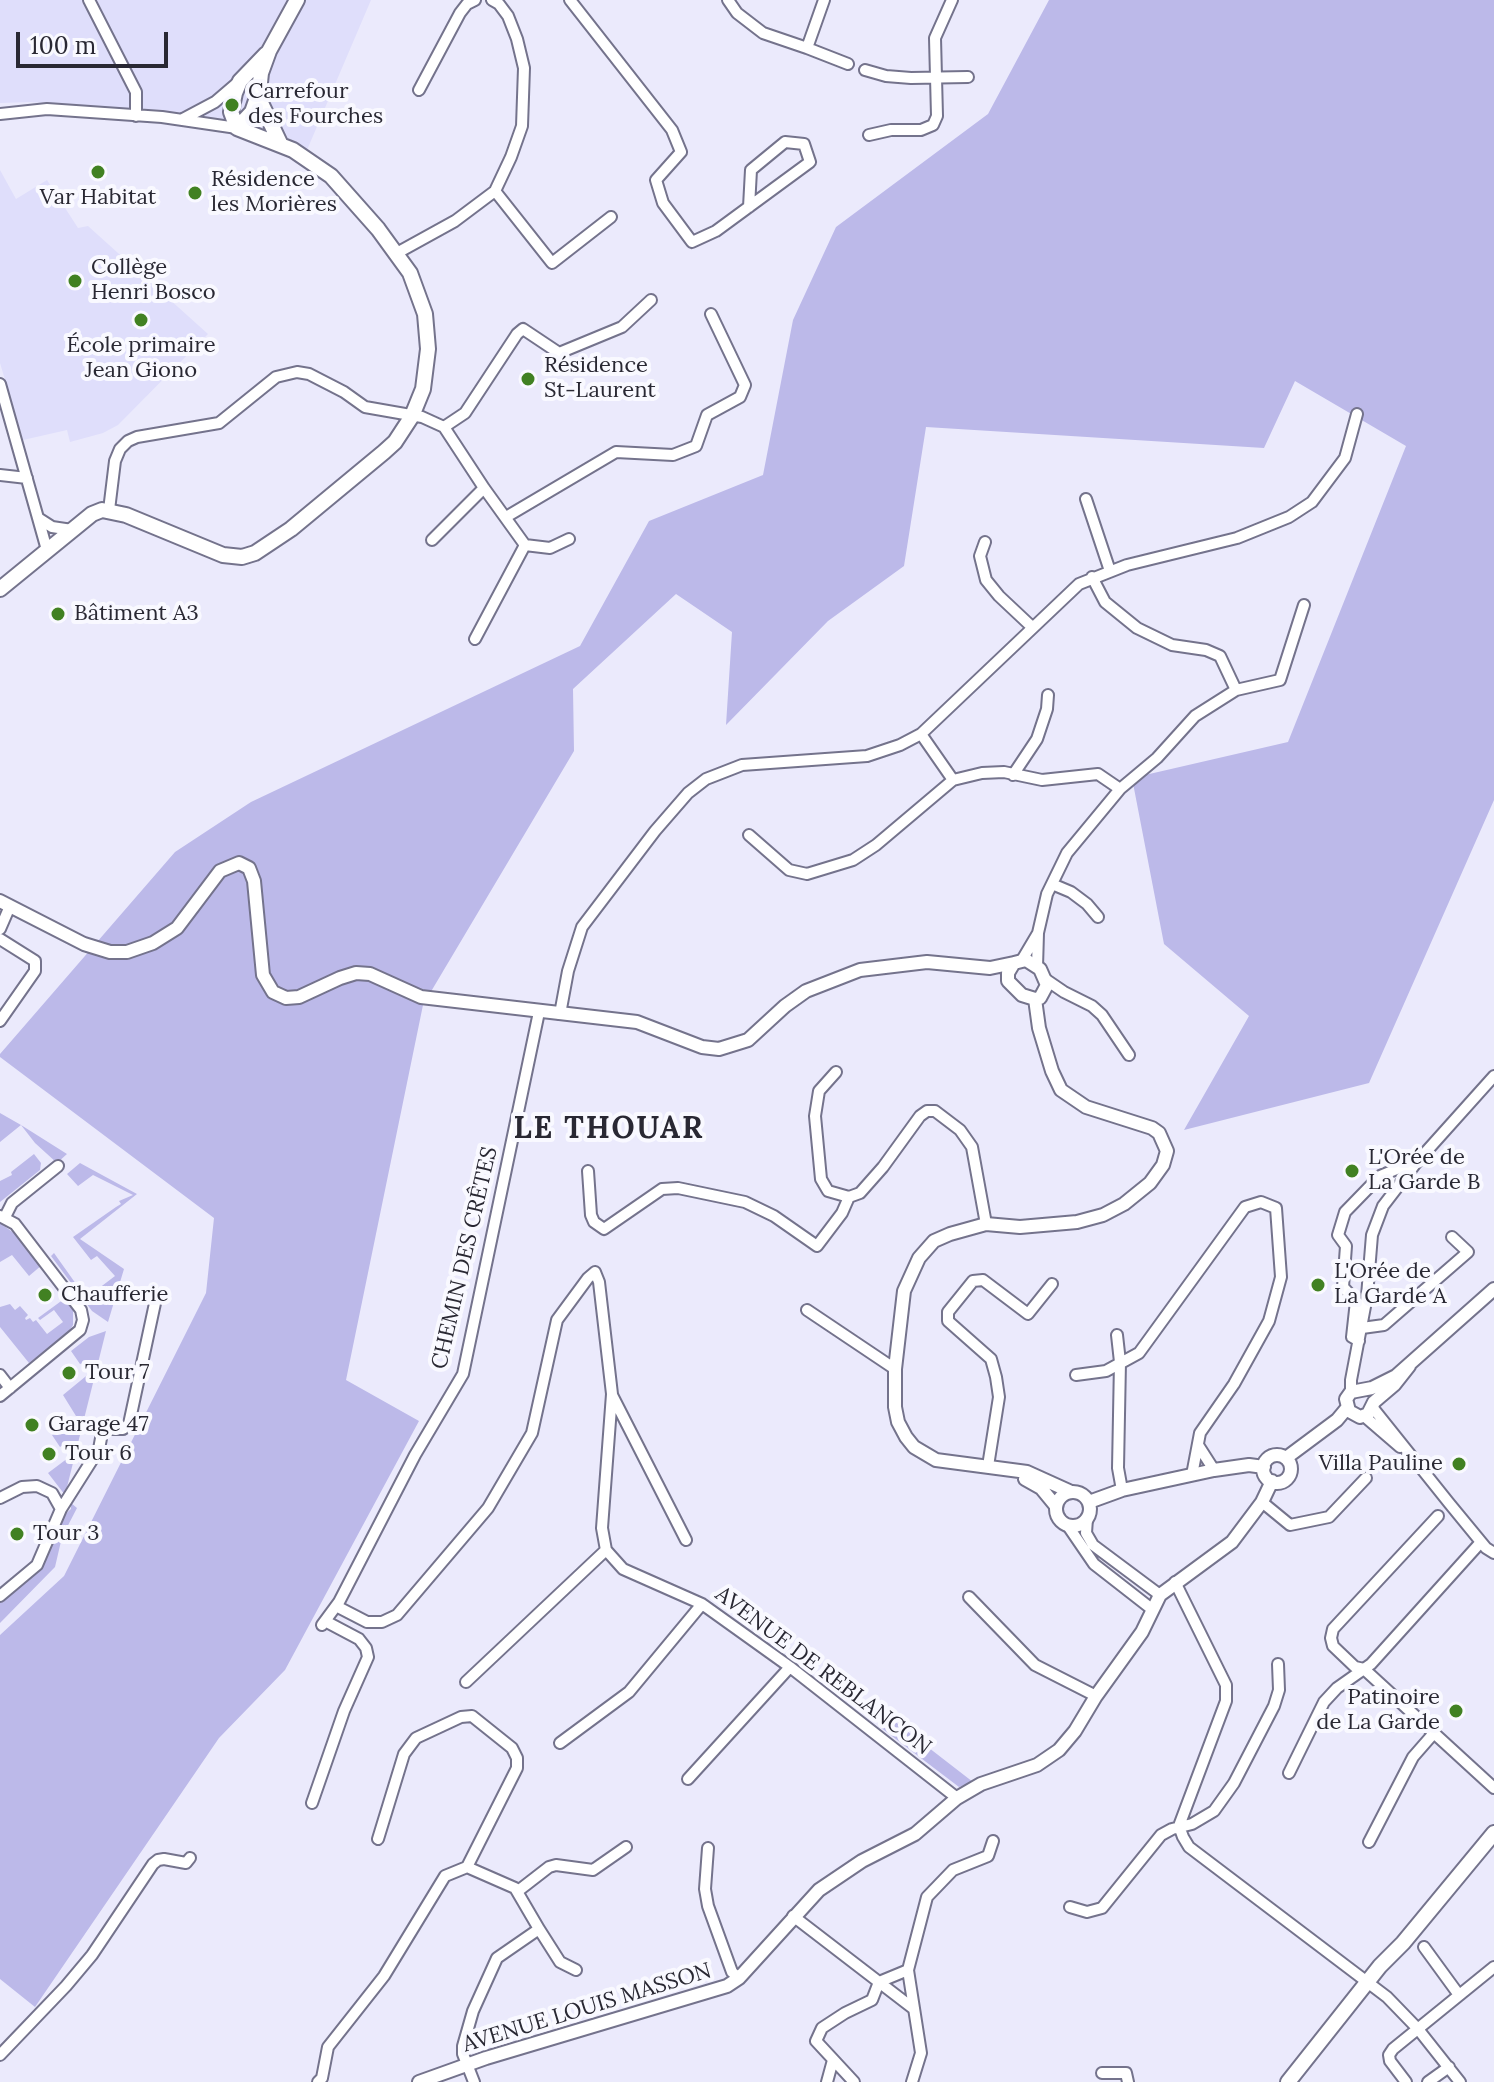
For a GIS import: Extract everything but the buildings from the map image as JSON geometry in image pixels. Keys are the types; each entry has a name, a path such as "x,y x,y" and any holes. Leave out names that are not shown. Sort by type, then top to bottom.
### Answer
{"main road":[{"path":"237,128 252,112 269,51 297,0"},
{"path":"237,128 232,105 240,81 269,51"},
{"path":"259,92 280,143"},
{"path":"0,589 92,514 109,510 223,555 242,557 255,553 279,538 395,442 412,416 427,369 427,326 419,294 397,253 344,189 318,166 280,143 237,128"},
{"path":"1288,2082 1371,1984 1386,1971 1403,1943 1494,1833"}],"street":[{"path":"89,0 136,92 136,116"},
{"path":"419,90 460,13 475,0"},
{"path":"397,253 455,221 495,191 511,157 522,126 524,68 508,16 492,0"},
{"path":"570,0 672,130 681,152 656,180 663,203 692,242 716,231 749,207 810,162 804,144 785,142 751,170 749,207"},
{"path":"728,0 737,13 763,33 848,64"},
{"path":"807,48 824,0"},
{"path":"869,135 891,130 921,130 933,125 937,116 935,38 952,0"},
{"path":"865,70 886,76 968,77"},
{"path":"181,120 215,102 240,81"},
{"path":"0,114 47,109 237,128"},
{"path":"495,191 552,263 611,217"},
{"path":"444,427 465,413 523,329 559,353 622,327 651,300"},
{"path":"506,517 616,452 673,455 696,446 707,415 740,397 745,385 711,314"},
{"path":"109,510 115,461 128,441 219,423 276,377 287,373 309,374 365,407 422,417 444,427 525,545 550,548 569,539"},
{"path":"0,384 47,550"},
{"path":"560,1014 568,971 582,927 655,831 688,793 706,779 742,765 867,756 921,734 1079,584 1110,571 1237,538 1289,517 1312,502 1345,458 1357,414"},
{"path":"0,475 27,478"},
{"path":"432,540 484,488"},
{"path":"1086,499 1110,571"},
{"path":"38,518 52,527 72,530"},
{"path":"985,542 980,556 986,580 1032,627"},
{"path":"475,639 525,545"},
{"path":"1092,577 1105,602 1137,628 1172,645 1206,650 1220,656 1236,690"},
{"path":"1037,967 1038,933 1052,884 1067,853 1120,789 1157,758 1195,716 1236,690 1280,680 1304,605"},
{"path":"1013,775 1037,739 1047,709 1048,695"},
{"path":"921,734 953,780"},
{"path":"749,835 789,870 807,874 853,860 876,845 953,780 982,773 1042,780 1098,774 1120,789"},
{"path":"0,929 5,904 84,944 110,952 127,952 153,943 177,928 220,871 239,863 249,868 254,881 263,975 273,992 286,998 299,997 356,973 370,974 421,997 637,1022 702,1047 719,1049 748,1040 806,991 860,970 927,962 990,968 1026,960 1037,967 1047,985 1039,997 1039,1028"},
{"path":"1052,884 1071,892 1098,917"},
{"path":"1008,981 1008,973 1038,933"},
{"path":"0,939 35,961 35,971 0,1021"},
{"path":"990,968 1022,995 1039,1028 1061,1090 1086,1107 1152,1128 1159,1133 1167,1151 1163,1165 1150,1183 1124,1204 1103,1215 1062,1224 1020,1227 986,1224 934,1241 919,1258 904,1291 895,1369 898,1422 914,1447 936,1460 1027,1472 1069,1491 1081,1493 1089,1502 1086,1533 1093,1545 1160,1595"},
{"path":"1045,979 1102,1015 1129,1055"},
{"path":"1022,995 1039,997 1064,992"},
{"name":"CHEMIN DES CRÊTES","path":"312,1803 347,1704 368,1657 359,1639 323,1623 336,1606 415,1455 463,1374 539,1012"},
{"path":"836,1072 819,1091 815,1116 821,1179 828,1191 849,1197 860,1193 920,1116 927,1111 935,1111 960,1130 972,1147 986,1224"},
{"path":"1362,1410 1372,1395 1360,1390 1353,1372 1362,1328 1372,1235 1383,1206 1418,1160 1494,1076"},
{"path":"1359,1341 1352,1337 1356,1301 1343,1287 1346,1246 1338,1235 1345,1212 1380,1176 1418,1160"},
{"path":"0,1396 80,1330 83,1320 81,1310 15,1224 2,1216 12,1203 58,1166"},
{"path":"588,1171 591,1215 594,1222 604,1229 662,1189 678,1188 745,1202 774,1216 817,1246 842,1213 849,1197"},
{"path":"1076,1375 1106,1371 1139,1353 1245,1207 1261,1202 1276,1208 1281,1277 1269,1321 1234,1384 1200,1433 1192,1475"},
{"path":"1362,1328 1384,1325 1468,1252 1452,1237"},
{"path":"336,1606 367,1622 382,1622 397,1615 488,1508 532,1433 557,1320 595,1272 599,1282 612,1394 602,1528 606,1550 466,1682"},
{"path":"988,1466 999,1397 996,1377 991,1359 948,1321 948,1312 973,1281 983,1280 1028,1314 1052,1284"},
{"path":"1494,1289 1409,1366 1387,1381 1360,1390 1346,1399 1411,1456 1481,1542 1494,1553"},
{"path":"0,1596 37,1565 61,1509 99,1449 102,1433 108,1429 123,1429 129,1424 157,1294"},
{"path":"807,1310 895,1369"},
{"path":"1117,1335 1120,1362 1118,1468 1122,1490"},
{"path":"1288,1460 1362,1410 1394,1385 1409,1366"},
{"path":"0,1375 10,1388"},
{"path":"612,1394 686,1540"},
{"path":"1198,1445 1214,1470"},
{"path":"1274,1455 1288,1460 1289,1477 1281,1482 1272,1481 1265,1475 1267,1459 1274,1455"},
{"path":"1089,1502 1122,1490 1214,1470 1249,1465 1264,1467"},
{"path":"1012,1470 1041,1488 1055,1505 1058,1519 1068,1526 1094,1564 1153,1610"},
{"path":"1262,1502 1290,1525 1329,1517 1366,1478"},
{"name":"AVENUE LOUIS MASSON","path":"419,2082 468,2064 727,1986 739,1978 819,1890 862,1861 915,1834 957,1798 981,1784 1037,1765 1059,1750 1142,1632 1160,1595 1232,1542 1262,1502 1272,1481"},
{"path":"0,1498 32,1485 52,1493 61,1509"},
{"path":"1055,1505 1069,1491"},
{"path":"1438,1516 1333,1629 1331,1638 1333,1646 1355,1667 1364,1669 1494,1788"},
{"path":"1068,1526 1080,1525 1087,1519"},
{"path":"1289,1773 1324,1702 1337,1688 1371,1664 1481,1542"},
{"name":"AVENUE DE REBLANCON","path":"606,1550 623,1569 702,1604 790,1667 957,1798"},
{"path":"1175,1582 1226,1685 1226,1701 1179,1826 1189,1847 1371,1984 1418,2029 1460,2082"},
{"path":"969,1597 1035,1665 1096,1696"},
{"path":"560,1743 629,1692 702,1604"},
{"path":"1070,1907 1087,1912 1102,1908 1161,1835 1179,1826 1192,1824 1214,1811 1234,1783 1274,1706 1279,1690 1278,1664"},
{"path":"688,1779 790,1667"},
{"path":"318,2082 322,2078 328,2047 384,1976 445,1876 467,1867 510,1784 517,1763 516,1754 472,1716 454,1719 416,1738 409,1746 378,1839"},
{"path":"1369,1842 1413,1757 1434,1733"},
{"path":"912,2082 921,2053 908,1970 927,1897 953,1870 988,1856 993,1841"},
{"path":"518,1891 549,1867 556,1865 593,1870 626,1847"},
{"path":"708,1848 705,1889 708,1906 732,1972 739,1978"},
{"path":"0,2055 92,1955 153,1864 158,1860 186,1863 190,1858"},
{"path":"467,1867 505,1882 518,1891 560,1962 576,1970"},
{"path":"793,1916 914,2009"},
{"path":"474,2082 463,2054 464,2037 493,1964 500,1954 539,1929"},
{"path":"1424,1947 1459,1995"},
{"path":"1406,2082 1389,2055 1494,1967"},
{"path":"854,2082 816,2041 822,2028 872,2000 879,1982 908,1970"},
{"path":"827,2082 833,2060"},
{"path":"1428,2082 1449,2067"},
{"path":"1102,2073 1126,2073 1128,2082"}],"shaded area":[{"path":"0,0 371,0 307,150 259,127 184,114 30,102 0,103"},
{"path":"1049,0 1494,0 1494,800 1369,1083 1184,1130 1249,1016 1164,944 1132,778 1288,742 1406,446 1295,381 1264,448 926,427 904,566 828,621 726,725 732,632 676,594 573,689 574,751 423,1005 346,1380 419,1421 285,1670 219,1738 35,2007 0,1979 0,1635 64,1576 206,1293 214,1218 0,1054 175,852 251,802 580,646 649,521 763,475 793,320 836,227 988,114"},
{"name":"Collège Henri Bosco","path":"0,170 16,199 47,180 78,228 88,226 208,334 118,425 103,433 70,442 67,430 23,440 0,363"},
{"path":"0,1113 21,1125 0,1142"},
{"path":"21,1125 67,1154 57,1163"},
{"path":"34,1154 41,1163 40,1170 0,1202 0,1181 12,1175 11,1172"},
{"path":"80,1163 137,1194 80,1239 124,1269 108,1322 92,1311 51,1256 54,1253 86,1298 115,1276 97,1256 91,1260 73,1237 121,1204 119,1201 133,1195 93,1175 78,1186 67,1174"},
{"path":"0,1223 18,1236 42,1265 29,1276 12,1255 0,1262"},
{"path":"64,1299 73,1308 73,1325 68,1333 29,1363 0,1327 0,1307 10,1304 15,1310 20,1306 28,1315 26,1320 36,1320 47,1334 63,1322 54,1310 40,1320 38,1318"},
{"path":"106,1331 65,1495 48,1473 72,1455 63,1445 60,1447 52,1435 76,1416 63,1395 91,1372 83,1363 80,1364 71,1351 89,1337"},
{"path":"71,1503 77,1508 62,1537 55,1567 0,1623 0,1601 30,1577 61,1518 71,1509"},
{"path":"889,1717 973,1782 959,1787 880,1727"}],"place":[{"name":"Carrefour des Fourches","path":"232,105"},
{"name":"Var Habitat","path":"98,172"},
{"name":"Résidence les Morières","path":"195,193"},
{"name":"Collège Henri Bosco","path":"75,281"},
{"name":"École primaire Jean Giono","path":"141,320"},
{"name":"Résidence St-Laurent","path":"528,379"},
{"name":"Bâtiment A3","path":"58,614"},
{"name":"L'Orée de La Garde B","path":"1352,1171"},
{"name":"L'Orée de La Garde A","path":"1318,1285"},
{"name":"Chaufferie","path":"45,1295"},
{"name":"Tour 7","path":"69,1373"},
{"name":"Garage 47","path":"32,1425"},
{"name":"Tour 6","path":"49,1454"},
{"name":"Villa Pauline","path":"1459,1464"},
{"name":"Tour 3","path":"17,1534"},
{"name":"Patinoire de La Garde","path":"1456,1711"}],"district":[{"name":"LE THOUAR","path":"609,1129"}]}
